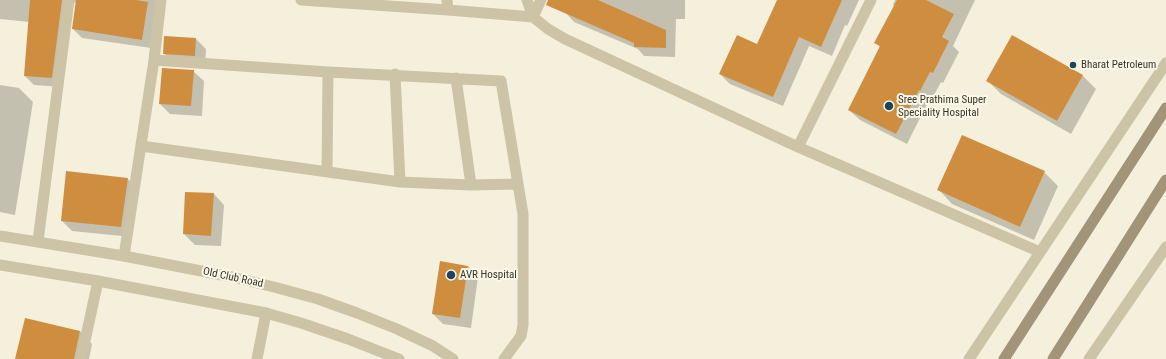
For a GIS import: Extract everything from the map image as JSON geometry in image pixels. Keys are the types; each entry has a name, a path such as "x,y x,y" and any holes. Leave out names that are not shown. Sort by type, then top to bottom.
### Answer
{"main road":[{"path":"1004,359 1166,108"},
{"path":"1053,359 1166,180"}],"street":[{"path":"38,241 69,0"},
{"path":"124,256 154,60 161,0"},
{"path":"301,0 447,5 533,17 548,29 565,39 798,147 1040,252"},
{"path":"527,0 533,17"},
{"path":"533,17 541,0"},
{"path":"798,147 871,0"},
{"path":"154,60 328,72 395,74 501,81 522,214 523,325 521,336 504,359"},
{"path":"969,359 1166,63"},
{"path":"327,172 328,72"},
{"path":"395,74 400,182"},
{"path":"456,78 470,185"},
{"path":"141,146 400,182 470,185 518,184"},
{"name":"Old Club Road","path":"0,236 124,256 232,277 318,299 397,329 433,346 453,359"},
{"path":"1090,359 1166,247"},
{"path":"0,265 98,281 266,313 348,338 399,359"},
{"path":"81,359 98,281"},
{"path":"257,359 266,313"}],"building":[{"path":"30,0 62,0 52,78 24,76"},
{"path":"76,0 136,0 148,2 142,40 72,29"},
{"path":"548,0 598,0 666,30 666,48 634,47 634,43 546,5"},
{"path":"777,0 842,0 821,47 799,37 773,97 719,74 737,35 757,44"},
{"path":"897,0 926,0 954,14 942,37 949,41 933,73 930,72 920,91 919,90 896,134 848,110 880,46 874,43"},
{"path":"1012,35 1083,75 1057,121 986,81"},
{"path":"164,36 196,38 195,56 163,54"},
{"path":"162,68 194,70 191,106 159,104"},
{"path":"962,135 1045,171 1020,227 937,190"},
{"path":"66,171 128,178 121,227 61,221"},
{"path":"185,192 214,193 211,236 183,234"},
{"path":"440,261 468,266 460,318 432,314"},
{"path":"25,318 80,331 74,359 15,359"}],"place":[{"name":"Bharat Petroleum","path":"1073,65"},
{"name":"Sree Prathima Super Speciality Hospital","path":"889,106"},
{"name":"AVR Hospital","path":"451,275"}]}
